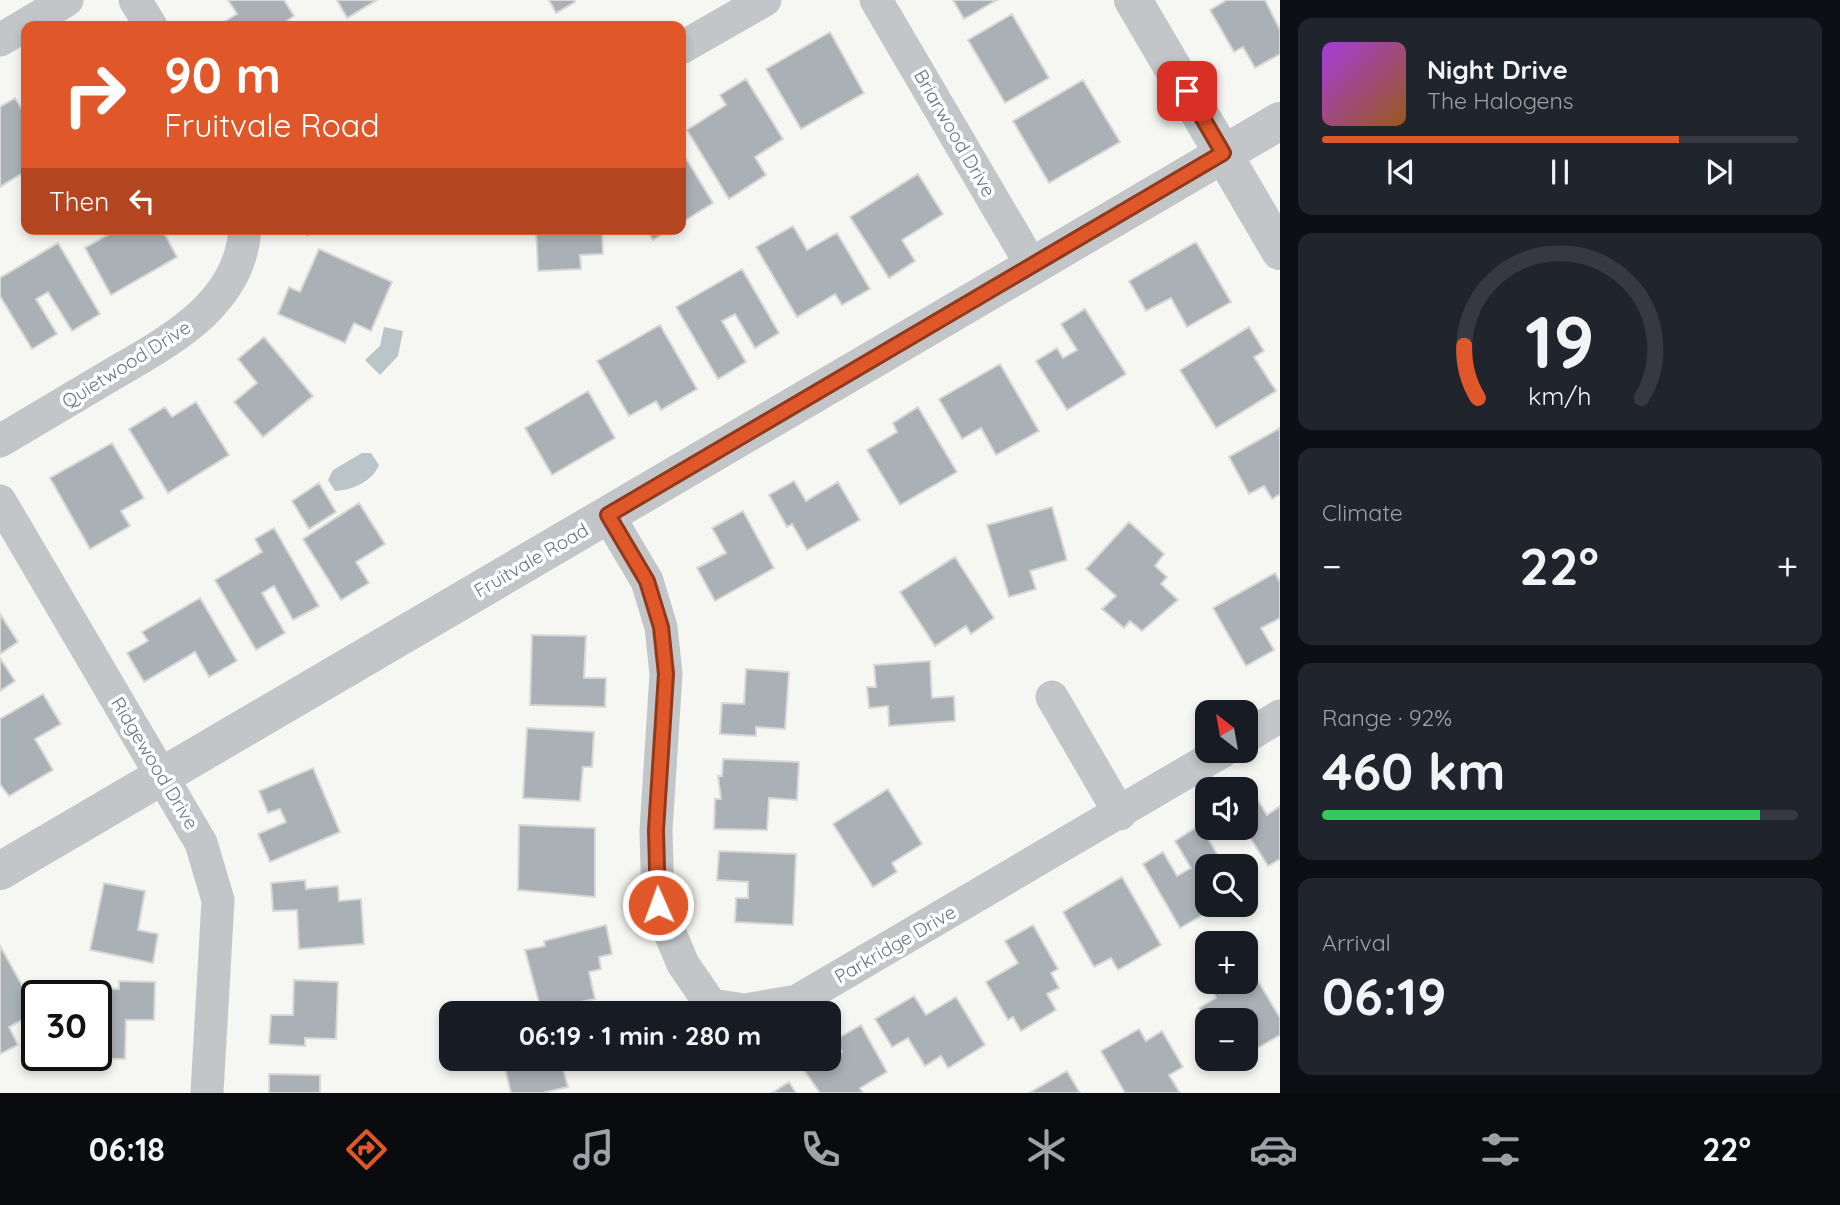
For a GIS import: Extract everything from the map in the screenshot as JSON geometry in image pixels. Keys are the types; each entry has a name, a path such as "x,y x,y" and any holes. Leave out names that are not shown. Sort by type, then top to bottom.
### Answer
{"street":[{"path":"32,21 68,0"},
{"path":"135,0 148,21"},
{"path":"686,45 765,0"},
{"name":"Briarwood Drive","path":"876,0 1032,266"},
{"path":"1133,0 1280,251"},
{"path":"0,40 21,28"},
{"name":"Fruitvale Road","path":"0,871 1280,121"},
{"name":"Quietwood Drive","path":"0,441 192,324 228,285 244,249 245,235"},
{"name":"Ridgewood Drive","path":"0,501 161,775 183,806 201,843 218,900 207,1093"},
{"name":"Parkridge Drive","path":"608,515 647,581 661,627 666,674 656,830 658,905 683,964 704,1001"},
{"path":"1052,697 1120,814"},
{"path":"1258,730 1280,716"},
{"name":"Parkridge Drive","path":"797,1001 1203,763"}],"shaded area":[{"path":"384,327 403,331 398,356 380,375 365,360 380,346"},
{"path":"362,453 371,453 379,465 376,471 361,484 335,491 328,480 333,470"}],"building":[{"path":"228,0 284,0 294,16 286,21 225,21 237,14"},
{"path":"337,0 377,0 347,18"},
{"path":"549,0 574,0 575,2 556,13"},
{"path":"953,0 997,0 964,19"},
{"path":"1227,0 1265,0 1280,30 1280,54 1255,68 1243,47 1234,52 1210,10"},
{"path":"1012,14 1049,78 1005,103 968,40"},
{"path":"830,32 864,93 801,129 766,69"},
{"path":"746,79 783,139 755,157 766,175 729,199 687,130 726,105 720,95"},
{"path":"1083,80 1120,142 1049,183 1013,121"},
{"path":"15,98 21,108 21,174 0,187 0,107"},
{"path":"686,158 713,203 686,220"},
{"path":"918,174 943,214 902,240 915,261 889,278 850,217"},
{"path":"793,226 807,250 837,233 870,289 842,305 835,294 797,317 756,247"},
{"path":"108,235 165,235 177,257 111,295 85,248"},
{"path":"536,235 602,235 603,254 580,255 581,269 538,271"},
{"path":"1196,242 1231,302 1187,327 1171,298 1146,311 1129,281"},
{"path":"58,243 100,314 72,331 48,292 36,299 57,334 32,349 0,296 0,278"},
{"path":"319,249 392,282 371,331 354,323 345,343 278,314 289,287 300,292"},
{"path":"742,269 779,333 755,348 735,314 722,321 746,362 718,379 676,307"},
{"path":"1085,309 1126,374 1067,410 1036,361 1057,348 1063,358 1077,350 1061,324"},
{"path":"660,325 697,389 661,410 656,401 629,416 597,361"},
{"path":"1249,327 1264,351 1254,357 1276,391 1216,428 1180,370"},
{"path":"264,337 313,396 263,437 234,402 257,383 238,359"},
{"path":"1000,364 1039,431 996,455 981,428 962,439 939,399"},
{"path":"588,391 615,438 552,475 525,428"},
{"path":"196,402 229,455 168,493 129,429 165,407 172,417"},
{"path":"918,407 957,472 900,505 867,450 897,432 893,423"},
{"path":"1280,428 1280,494 1272,499 1264,486 1249,494 1229,457"},
{"path":"112,443 144,498 121,511 130,526 90,549 50,478"},
{"path":"794,481 806,501 838,482 860,520 807,550 792,524 787,527 769,495"},
{"path":"319,483 336,512 309,529 292,501"},
{"path":"359,503 385,544 356,562 369,583 341,600 303,539"},
{"path":"1052,507 1067,560 1030,571 1036,589 1009,597 987,525"},
{"path":"743,511 774,568 715,601 697,568 726,553 712,528"},
{"path":"1129,522 1164,554 1155,566 1167,577 1161,584 1178,600 1142,631 1130,621 1124,628 1102,609 1116,596 1086,569"},
{"path":"274,528 319,606 293,620 274,586 262,593 285,633 256,650 215,580 262,552 255,539"},
{"path":"955,557 994,618 971,634 966,626 935,646 900,592"},
{"path":"1275,573 1280,582 1280,618 1261,628 1274,650 1246,666 1213,608"},
{"path":"200,598 237,661 209,677 195,652 144,682 127,653 148,641 142,632"},
{"path":"0,614 18,642 0,654"},
{"path":"532,635 586,636 584,678 606,678 605,707 530,705"},
{"path":"0,658 15,681 0,691"},
{"path":"930,661 932,698 954,696 955,721 889,726 888,706 869,708 867,687 876,687 874,665"},
{"path":"746,669 789,672 785,729 756,727 756,736 720,734 722,703 744,704"},
{"path":"43,694 61,724 35,739 53,770 9,796 0,784 0,719"},
{"path":"527,728 594,732 592,767 583,767 580,801 523,798"},
{"path":"723,759 799,762 797,800 769,798 767,830 714,829 715,799 721,799 718,776 722,776"},
{"path":"313,768 340,832 270,862 258,834 286,822 280,809 268,813 259,791"},
{"path":"888,789 922,844 892,863 897,872 873,887 833,824"},
{"path":"1258,800 1267,815 1280,806 1280,859 1268,866 1252,840 1258,840"},
{"path":"519,825 595,828 595,897 518,890"},
{"path":"1195,828 1195,840 1209,840 1217,854 1195,854 1195,917 1199,917 1180,928 1143,864 1163,852 1177,876 1191,868 1175,841"},
{"path":"719,851 796,854 793,925 735,922 736,898 748,898 748,882 717,880"},
{"path":"1122,877 1161,945 1118,970 1111,958 1094,967 1063,912"},
{"path":"305,880 306,889 338,886 339,901 361,899 364,944 299,949 297,910 273,911 271,883"},
{"path":"104,883 145,891 138,930 158,934 153,963 90,950"},
{"path":"606,925 612,954 599,957 601,969 589,972 595,999 539,1001 525,950 545,946 544,941"},
{"path":"1033,925 1058,969 1051,973 1059,988 1047,994 1056,1010 1021,1031 1013,1017 1008,1020 986,982 1018,963 1005,941"},
{"path":"0,946 21,983 21,1021 9,1027 18,1045 0,1054"},
{"path":"294,980 338,982 336,1039 305,1038 305,1046 269,1044 271,1015 293,1015"},
{"path":"119,981 155,982 154,1020 126,1020 125,1059 112,1059 112,989 119,989"},
{"path":"1258,981 1280,1018 1280,1035 1258,1048 1258,1008 1199,1008 1216,998 1214,994 1258,994"},
{"path":"914,996 926,1015 956,997 985,1045 948,1068 941,1056 925,1066 908,1038 892,1047 875,1019"},
{"path":"861,1025 887,1072 860,1088 863,1093 820,1093 805,1071 841,1071 841,1037"},
{"path":"1139,1029 1146,1041 1162,1031 1183,1067 1169,1075 1180,1093 1125,1093 1101,1051"},
{"path":"506,1071 564,1071 568,1087 542,1093 511,1093"},
{"path":"1067,1071 1080,1093 1029,1093"},
{"path":"269,1074 320,1075 320,1093 269,1093"},
{"path":"789,1082 796,1093 772,1093"}],"route":[{"path":"658,905 656,830 666,674 661,627 647,581 608,515 1223,153 1187,91"}]}
